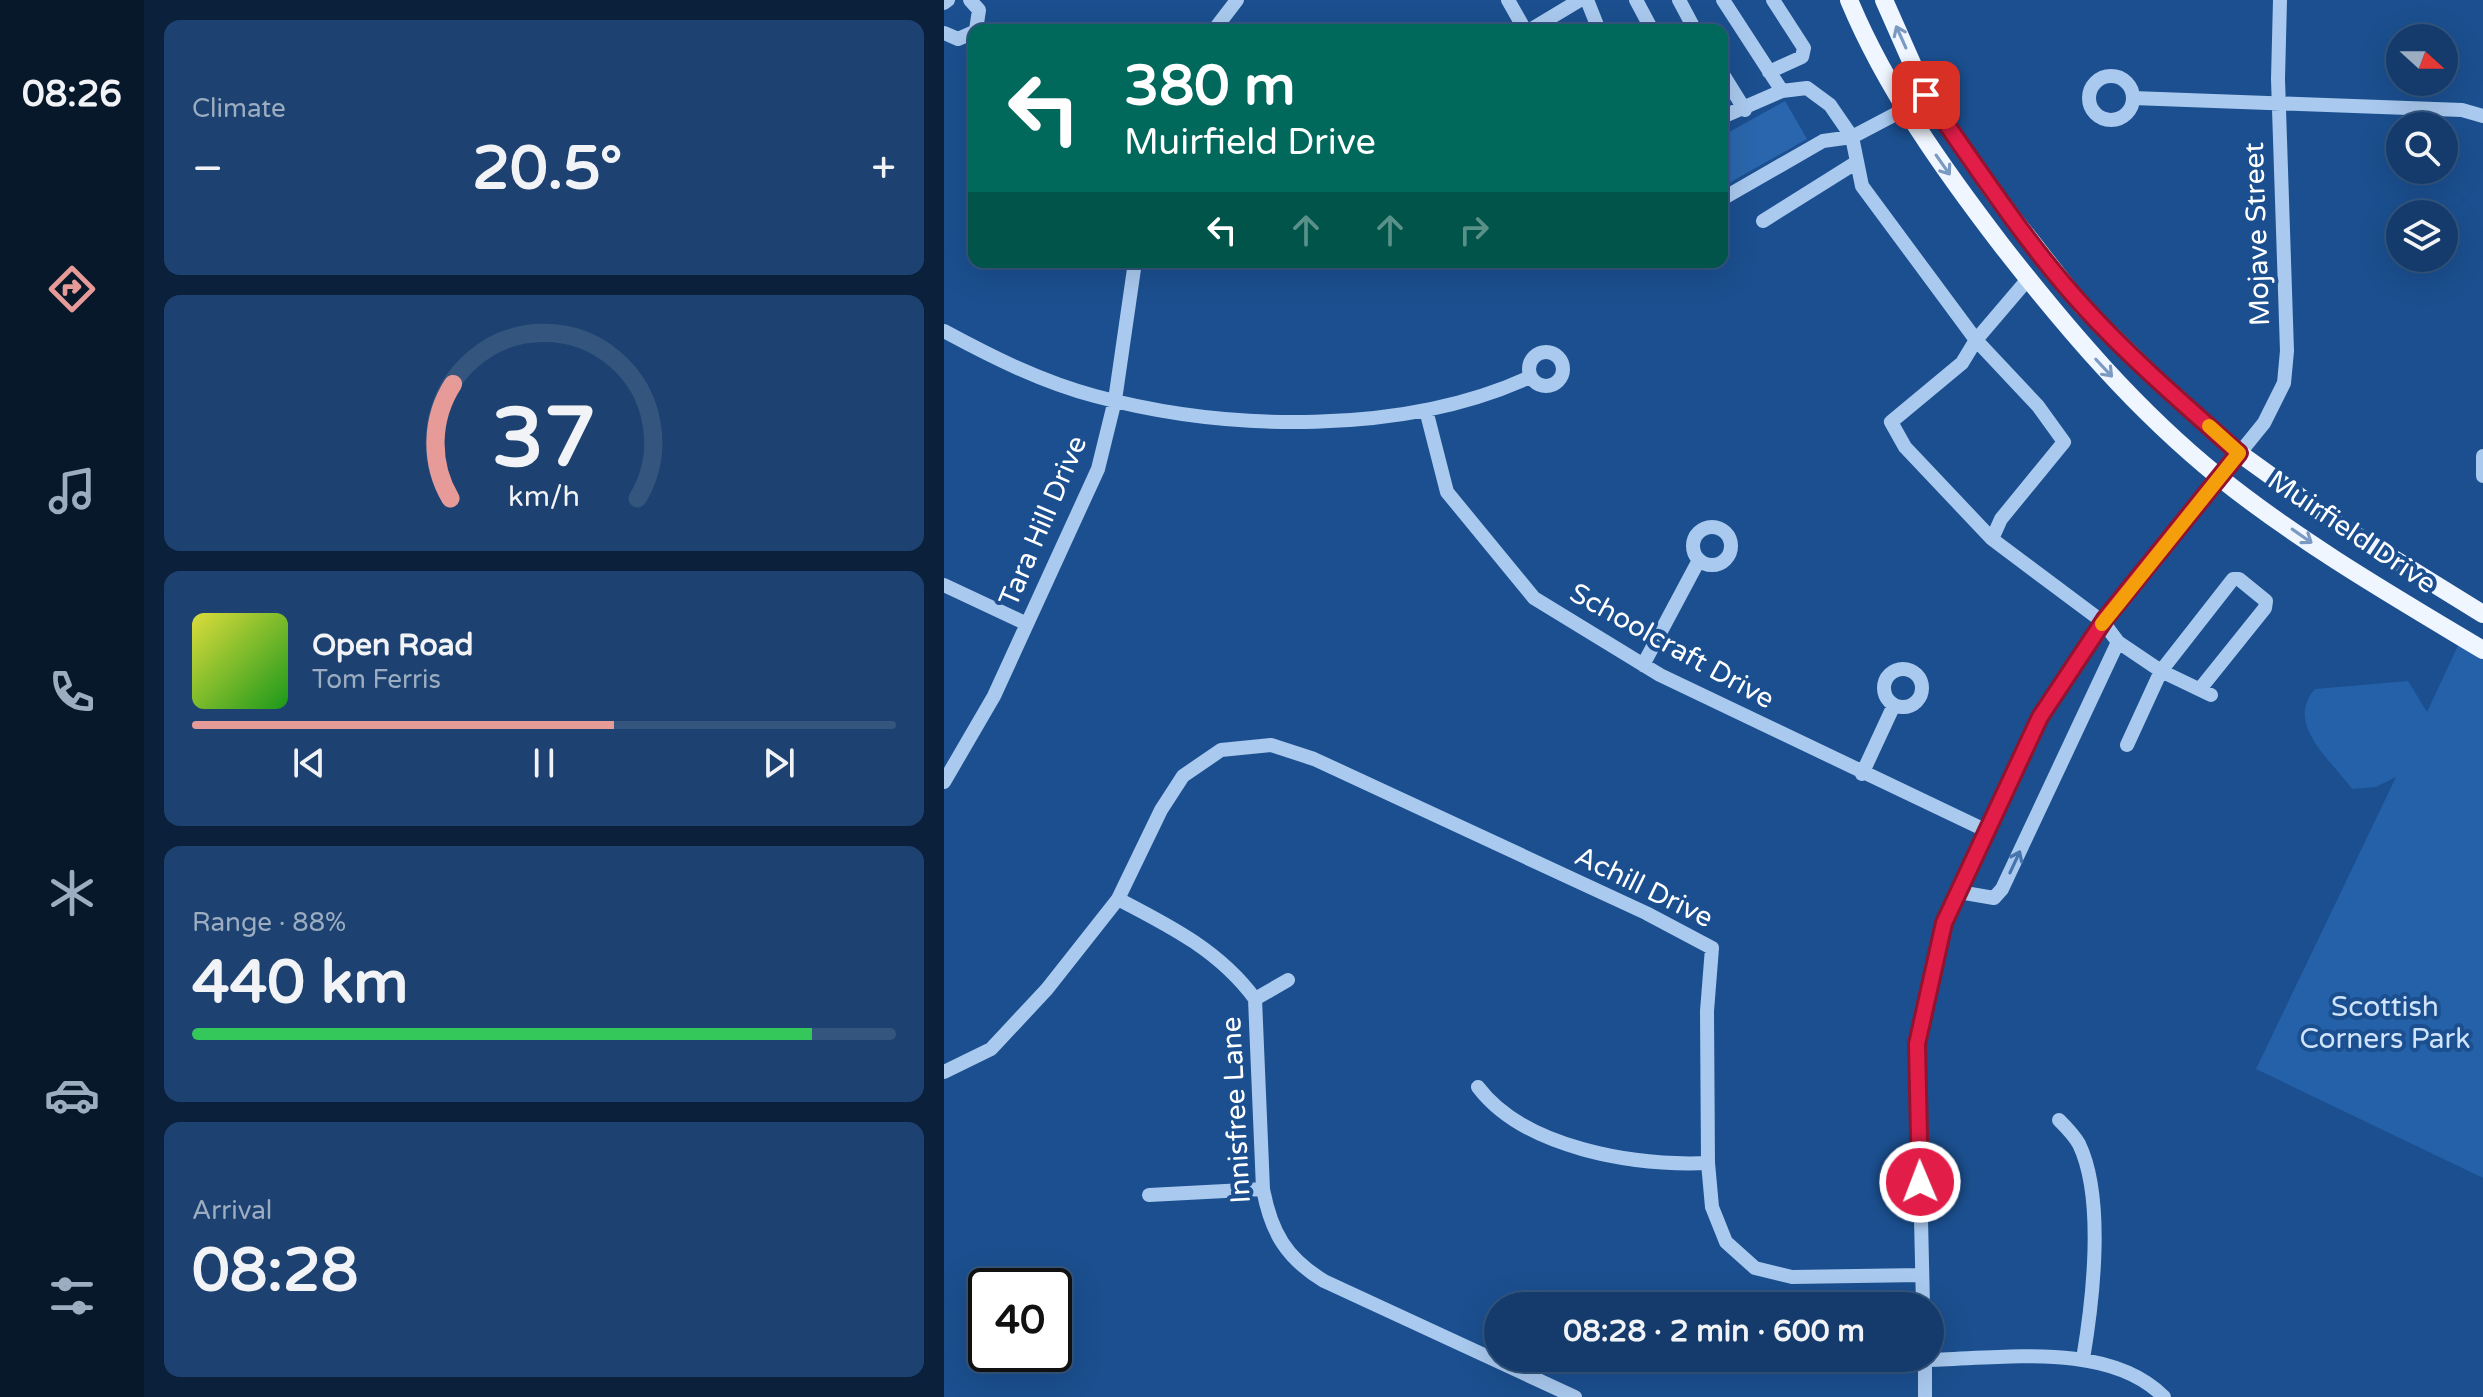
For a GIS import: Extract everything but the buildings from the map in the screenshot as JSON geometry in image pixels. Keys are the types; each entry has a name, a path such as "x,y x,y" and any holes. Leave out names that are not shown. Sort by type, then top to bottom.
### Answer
{"main road":[{"name":"Muirfield Drive","path":"1849,0 1906,112 2064,326 2132,398 2219,477 2328,554 2483,650"},
{"name":"Muirfield Drive","path":"1884,0 1928,97 1995,195 2082,306 2154,377 2239,453 2339,525 2483,614"}],"street":[{"path":"970,0 980,17 978,24"},
{"path":"1219,24 1237,0"},
{"path":"1508,0 1523,24"},
{"path":"1538,24 1580,0"},
{"path":"1587,0 1597,24"},
{"path":"1636,0 1649,24"},
{"path":"1679,0 1692,24"},
{"path":"1723,0 1782,91"},
{"path":"1769,72 1802,57 1804,48 1773,0"},
{"name":"Mojave Street","path":"1922,1292 1917,1044 1944,923 2040,717 2103,622 2264,423 2284,383 2287,351 2279,102 2280,0"},
{"path":"944,33 958,39 968,34"},
{"path":"1728,83 1745,110"},
{"path":"1728,115 1782,91 1807,88 1830,105 1852,137 1862,186 1976,340 2038,406 2064,442 2001,519 1992,539"},
{"path":"1728,196 1823,141 1852,137 1906,112 1928,97"},
{"path":"2133,98 2462,110 2483,116"},
{"path":"1763,221 1857,162"},
{"name":"Tara Hill Drive","path":"944,782 980,722 1091,485 1115,400 1134,268"},
{"path":"2028,279 1976,340 1962,363 1891,422 1905,447 1992,539 2103,622 2118,642 2161,671 2205,692 2265,608 2266,601 2239,579 2233,579 2161,671 2127,745"},
{"path":"944,331 1041,378 1115,400 1232,420 1340,422 1426,410 1492,394 1530,377"},
{"name":"Schoolcraft Drive","path":"1426,410 1447,492 1534,598 1643,665 1862,774 1987,831"},
{"path":"2483,456 2483,476"},
{"path":"1643,665 1699,560"},
{"path":"944,585 1027,624"},
{"path":"1959,892 1994,898 2002,889 2118,642"},
{"path":"1862,774 1894,705"},
{"name":"Achill Drive","path":"1118,899 1161,810 1183,776 1221,750 1271,745 1314,759 1646,913 1712,948 1707,1011 1708,1163 1712,1207 1726,1242 1755,1268 1792,1277 1921,1275"},
{"path":"944,1072 991,1049 1047,989 1118,899"},
{"name":"Innisfree Lane","path":"1118,899 1203,945 1241,980 1255,999 1263,1189 1269,1220 1279,1243 1302,1268 1575,1397"},
{"path":"1255,999 1288,980"},
{"path":"1478,1087 1509,1117 1568,1144 1607,1157 1708,1163"},
{"path":"2059,1120 2077,1140 2088,1165 2096,1269 2083,1359"},
{"path":"1149,1195 1263,1189"},
{"path":"1944,1359 2083,1359 2116,1368 2164,1397"},
{"path":"1925,1372 1925,1397"}],"green space":[{"name":"Scottish Corners Park","path":"2462,637 2483,650 2483,1178 2256,1069 2396,777 2376,787 2352,789 2314,741 2305,715 2307,702 2315,689 2408,681 2427,712"}],"slow traffic":[{"path":"2102,624 2239,453 2209,426"}],"route":[{"path":"1920,1182 1917,1044 1944,923 2040,717 2105,619 2239,453 2154,377 2082,306 1995,195 1926,95"}]}
